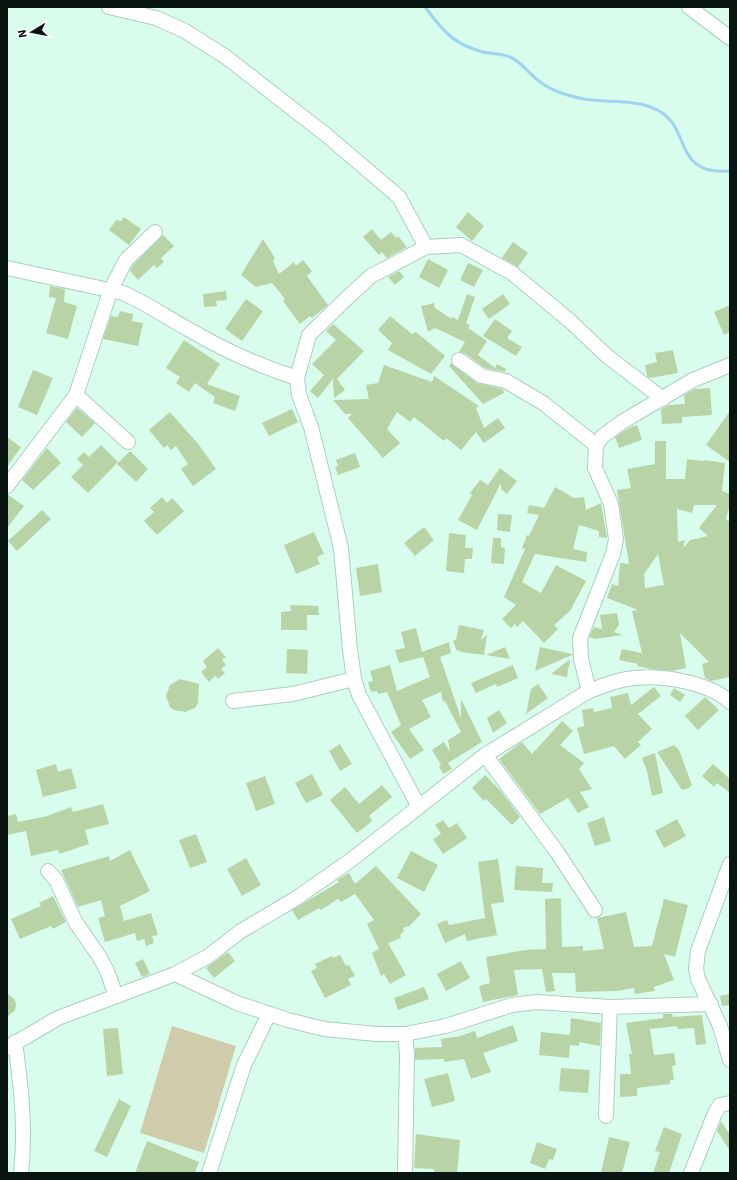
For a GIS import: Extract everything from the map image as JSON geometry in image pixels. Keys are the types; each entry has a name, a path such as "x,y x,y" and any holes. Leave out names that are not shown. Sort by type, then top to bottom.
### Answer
{"street":[{"path":"109,7 156,18 185,31 226,57 325,134 399,197 426,247"},
{"path":"689,7 730,38"},
{"path":"7,486 76,395 111,290 126,260 155,232"},
{"path":"419,807 359,695 354,679 341,548 311,427 299,395 297,378 310,335 371,276 426,247 461,245 512,273 570,321 607,356 663,399"},
{"path":"7,268 111,290 138,300 222,348 275,371 297,378"},
{"path":"459,360 482,376 506,381 543,403 596,444"},
{"path":"589,691 581,659 580,638 613,554 616,539 615,517 611,504 595,468 596,444 603,436 622,422 693,380 730,365"},
{"path":"76,395 128,442"},
{"path":"21,1173 24,1149 20,1083 11,1045 58,1018 175,974 207,956 241,931 295,899 351,860 485,756 589,691 607,683 649,677 680,681 706,687 729,701"},
{"path":"233,701 293,694 354,679"},
{"path":"485,756 557,852 595,910"},
{"path":"730,864 698,951 696,969 698,979 711,1004 730,1060"},
{"path":"48,871 56,880 76,923 99,956 107,971 116,996"},
{"path":"175,974 236,1003 269,1014 324,1028 376,1034 404,1034 446,1026 512,1005 537,1002 610,1007 711,1004"},
{"path":"606,1116 610,1007"},
{"path":"209,1173 244,1065 269,1014"},
{"path":"404,1034 407,1054 405,1173"},
{"path":"692,1173 715,1113 720,1105 730,1102"}],"shaded area":[{"path":"172,1026 236,1046 204,1153 140,1133"}],"building":[{"path":"468,212 484,226 472,241 456,227"},
{"path":"124,217 141,229 129,245 109,230 116,220 121,221"},
{"path":"372,229 381,240 391,232 396,238 398,236 407,247 387,258 382,252 379,255 363,237"},
{"path":"163,235 174,246 161,258 164,262 157,268 154,265 138,280 130,271 133,265"},
{"path":"263,239 275,258 273,261 279,274 294,262 296,266 303,260 312,271 307,276 328,305 312,318 310,316 300,324 283,301 285,299 272,283 256,287 241,275"},
{"path":"513,242 528,253 518,267 502,258"},
{"path":"428,259 448,270 439,288 419,277"},
{"path":"468,263 483,270 474,287 460,280"},
{"path":"399,271 404,277 395,285 388,277"},
{"path":"50,286 65,289 64,302 77,306 68,339 46,333 56,298 49,297"},
{"path":"226,291 227,300 216,301 217,306 204,307 203,294"},
{"path":"467,294 475,297 466,323 470,325 468,328 487,341 478,355 495,368 497,364 506,369 505,372 485,368 464,353 459,352 465,342 435,328 428,332 421,306 434,303 435,308 452,319 452,317 458,320"},
{"path":"503,294 510,304 489,319 482,309"},
{"path":"246,299 263,311 242,341 225,329"},
{"path":"730,305 730,332 724,335 714,312"},
{"path":"120,311 133,314 132,321 143,323 138,346 103,339 111,316 118,317"},
{"path":"390,316 412,334 416,332 445,356 431,374 388,350 392,343 378,330"},
{"path":"495,319 512,331 507,338 522,347 516,356 483,336"},
{"path":"333,324 364,351 337,379 345,390 334,398 333,379 318,398 310,391 324,375 312,364 336,340 326,331"},
{"path":"184,340 220,364 207,384 240,396 235,411 213,403 215,397 195,383 189,392 176,383 180,377 166,368"},
{"path":"673,350 678,373 650,378 647,376 645,365 657,362 655,353"},
{"path":"451,363 477,383 503,389 504,393 483,404 449,366"},
{"path":"384,365 432,382 434,376 479,406 476,408 484,428 498,418 505,428 484,443 476,432 461,450 446,438 444,441 414,417 410,422 397,412 387,429 400,443 383,458 348,418 352,414 345,414 333,400 369,399 366,385 378,383"},
{"path":"33,370 53,378 37,415 18,407"},
{"path":"710,388 712,415 682,417 682,423 662,424 661,409 669,405 685,404 684,395 695,389"},
{"path":"77,408 95,423 82,437 66,422"},
{"path":"292,409 298,422 269,436 262,423"},
{"path":"730,411 730,462 706,445"},
{"path":"170,412 199,445 216,469 193,486 181,469 188,464 176,446 171,450 167,445 164,448 149,430"},
{"path":"637,425 642,440 619,448 615,437"},
{"path":"7,437 21,447 7,467"},
{"path":"655,441 666,441 666,479 685,479 687,459 725,463 722,491 730,494 730,505 726,519 730,522 730,677 711,681 705,678 702,664 709,662 680,633 686,668 672,671 652,669 619,660 622,649 642,653 632,611 638,610 607,598 612,584 618,586 620,563 629,564 617,490 631,488 627,469 655,464","holes":["694,505 717,505 699,528 708,536 690,540 683,548 685,540 678,542 677,509 692,513","658,554 664,585 645,588 644,574"]},
{"path":"101,445 118,462 88,493 71,477 83,465 77,459 84,452 89,457"},
{"path":"47,448 61,463 33,490 22,480"},
{"path":"130,451 148,469 136,482 117,464"},
{"path":"355,453 360,467 338,475 335,467 338,466 336,460"},
{"path":"500,468 517,481 507,494 501,489 501,483 477,530 458,520 472,495 470,493 480,480 488,485"},
{"path":"555,487 574,498 584,497 586,510 601,503 607,538 599,537 599,531 579,525 573,549 587,552 586,562 535,554 522,582 541,593 556,565 586,581 570,611 554,625 558,629 544,643 523,621 517,627 515,624 511,628 502,619 516,605 504,597 525,549 522,548 527,535 529,536 539,515 527,513 529,505 544,508"},
{"path":"7,494 24,506 7,528"},
{"path":"162,497 167,503 172,498 184,511 157,535 144,521 154,512 150,508"},
{"path":"42,510 51,519 17,551 8,541"},
{"path":"498,514 512,515 510,532 497,530"},
{"path":"424,527 434,540 415,556 404,543"},
{"path":"314,532 324,554 317,557 320,564 296,574 284,545"},
{"path":"449,533 466,535 465,548 473,548 472,559 465,559 464,573 446,571"},
{"path":"493,538 501,538 501,547 505,548 504,564 491,563"},
{"path":"378,564 382,592 360,596 356,568"},
{"path":"290,605 318,606 319,615 307,615 307,630 281,630 281,612 291,611"},
{"path":"617,613 619,625 614,632 623,635 595,639 589,637 594,627 602,629 600,615"},
{"path":"459,625 484,630 481,640 487,635 484,655 460,652 460,650 457,651 453,641 456,640"},
{"path":"416,628 422,652 449,642 451,653 440,657 461,718 461,699 482,742 448,763 452,769 443,774 439,766 441,765 432,750 444,742 450,752 448,740 461,732 445,701 443,702 441,692 422,700 431,717 409,729 424,750 410,759 391,732 401,725 387,692 378,694 377,691 371,692 368,682 373,681 370,671 390,665 397,691 430,677 422,654 423,657 399,663 395,650 405,648 401,632"},
{"path":"505,647 510,659 486,655"},
{"path":"540,647 572,654 572,655 535,671"},
{"path":"218,648 226,657 222,660 226,665 221,669 225,673 218,679 215,676 209,682 201,672 207,667 203,661"},
{"path":"287,649 308,650 307,674 286,673"},
{"path":"570,659 567,677 551,674"},
{"path":"513,665 518,678 497,687 496,684 476,693 471,683"},
{"path":"180,679 199,684 198,703 195,708 185,712 174,710 170,707 166,696 170,685"},
{"path":"538,684 548,698 526,714 531,689"},
{"path":"654,687 661,696 638,714 652,729 638,742 641,745 625,759 614,746 584,754 577,728 584,726 582,710 593,708 594,712 612,708 610,697 628,693 631,705"},
{"path":"674,688 685,695 680,702 670,695"},
{"path":"705,697 719,710 698,730 685,716"},
{"path":"499,710 507,723 493,733 487,718"},
{"path":"562,721 573,731 560,745 584,763 579,769 592,789 580,792 589,807 578,813 568,798 540,814 499,759 522,742 532,754"},
{"path":"340,744 352,764 340,771 329,751"},
{"path":"674,745 679,750 692,785 689,788 682,790 657,752"},
{"path":"655,753 663,793 652,796 647,771 642,758"},
{"path":"56,764 58,772 71,768 77,788 43,797 36,770"},
{"path":"713,764 730,779 730,793 717,783 714,787 702,776"},
{"path":"312,774 323,795 306,803 295,783"},
{"path":"485,775 500,790 520,817 512,825 486,799 484,801 472,788"},
{"path":"265,776 275,804 256,811 246,783"},
{"path":"382,785 392,797 369,816 372,821 357,833 330,800 345,787 359,804"},
{"path":"103,804 109,824 85,830 89,844 59,854 58,850 31,856 26,831 7,835 7,816 16,814 18,822 47,816 71,807 73,812"},
{"path":"604,817 611,841 595,846 587,823"},
{"path":"677,819 686,836 664,848 655,831"},
{"path":"443,820 449,828 457,823 467,838 443,854 433,839 441,834 435,825"},
{"path":"196,834 207,862 190,868 179,840"},
{"path":"130,850 150,891 120,906 124,921 151,913 158,935 152,936 154,943 146,946 144,939 137,941 135,933 105,942 98,918 105,916 101,900 78,907 61,870 109,856 110,861"},
{"path":"411,851 438,865 424,892 397,878"},
{"path":"246,858 261,885 242,896 227,869"},
{"path":"498,859 504,902 491,904 497,935 467,941 465,934 445,943 437,924 447,920 449,925 485,918 478,862"},
{"path":"376,866 421,914 409,926 403,928 404,931 400,935 401,938 388,943 406,975 390,984 384,974 381,976 372,953 379,949 367,924 374,920 355,894 341,902 338,899 321,910 319,908 298,920 292,910 339,882 337,880 349,873 355,884"},
{"path":"516,866 543,868 542,883 553,883 552,892 514,890"},
{"path":"53,896 66,922 53,929 51,926 20,939 11,919 41,906 39,903"},
{"path":"561,898 562,947 583,946 583,951 604,949 597,918 626,912 634,947 652,946 664,899 688,905 675,957 664,954 674,980 654,987 655,991 635,994 634,988 618,991 576,992 575,973 552,973 555,991 546,992 542,969 514,970 518,995 483,1002 479,986 490,983 486,957 525,950 546,949 545,899"},
{"path":"228,952 235,961 214,978 206,968"},
{"path":"340,955 346,966 349,965 355,976 348,979 351,985 325,998 311,971 317,968 315,964 332,956 333,958"},
{"path":"143,959 150,974 142,977 135,963"},
{"path":"461,961 470,978 446,991 437,974"},
{"path":"424,987 429,999 398,1010 394,998"},
{"path":"7,993 15,1000 16,1005 15,1010 7,1017"},
{"path":"730,994 730,1005 722,1006 720,996"},
{"path":"663,1014 672,1014 673,1017 702,1015 706,1044 696,1045 694,1028 678,1029 677,1026 650,1029 654,1055 674,1053 676,1065 672,1066 674,1080 670,1080 670,1084 637,1088 637,1096 620,1097 620,1074 631,1074 629,1054 632,1054 626,1023 663,1018"},
{"path":"571,1018 601,1023 600,1046 579,1042 579,1046 570,1045 569,1058 539,1055 541,1032 570,1035"},
{"path":"513,1025 518,1041 483,1053 491,1072 471,1079 464,1059 444,1062 444,1059 415,1060 415,1048 442,1047 441,1039 460,1036 475,1031 477,1038"},
{"path":"118,1028 123,1074 107,1076 103,1029"},
{"path":"561,1068 590,1070 588,1093 559,1091"},
{"path":"448,1073 455,1101 432,1107 424,1079"},
{"path":"119,1099 131,1106 107,1157 94,1151"},
{"path":"721,1121 730,1135 730,1151 717,1131"},
{"path":"664,1127 682,1134 669,1173 653,1173 660,1152 655,1151"},
{"path":"416,1134 460,1140 457,1173 434,1173 434,1169 414,1168"},
{"path":"609,1137 630,1142 622,1173 601,1173"},
{"path":"147,1141 199,1162 195,1173 135,1173"},
{"path":"537,1142 557,1149 553,1160 549,1159 545,1169 530,1163"}],"waterway":[{"path":"425,7 443,30 456,41 473,49 486,53 503,55 514,59 538,81 550,88 570,96 584,99 637,103 653,108 666,116 674,125 684,147 698,166 711,170 730,171"}]}
